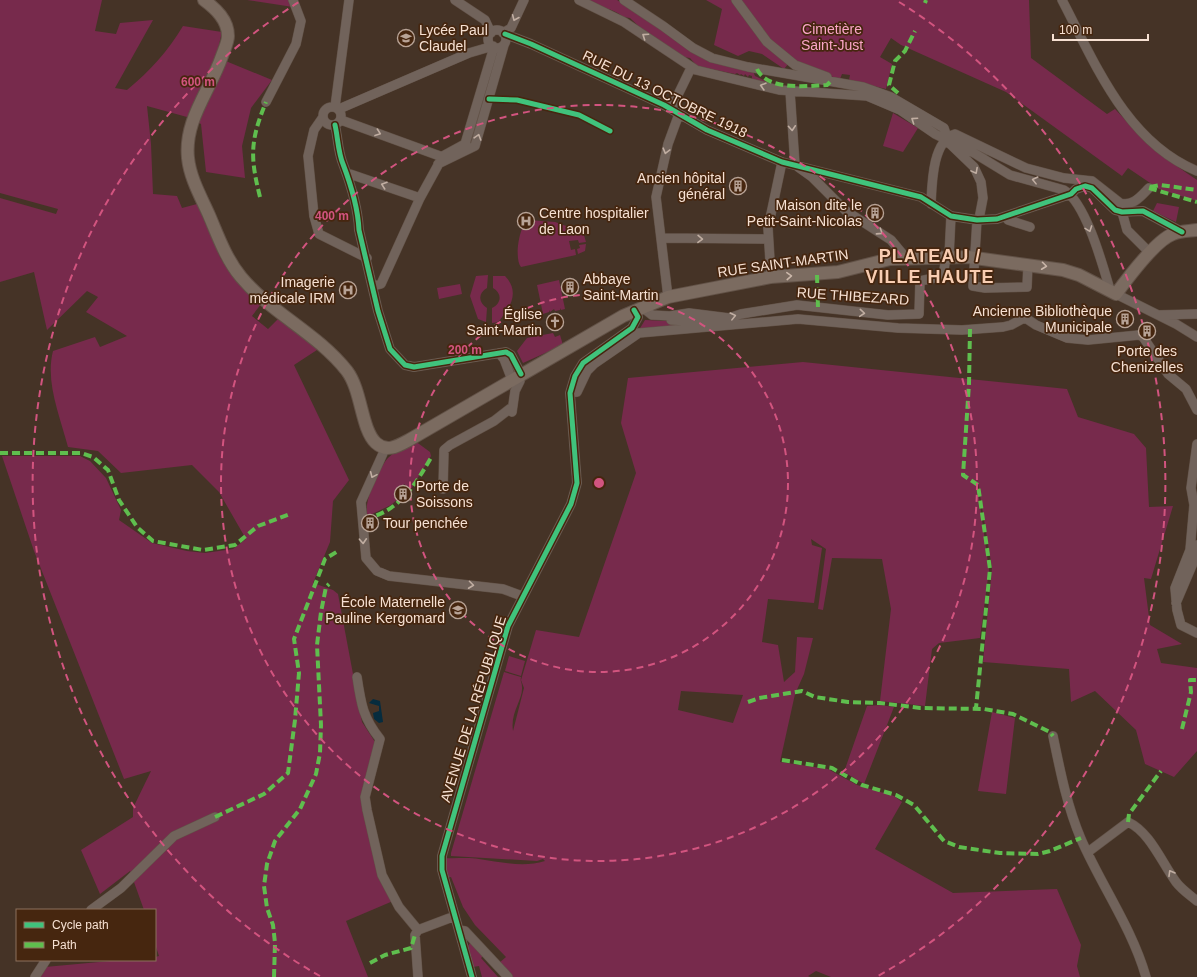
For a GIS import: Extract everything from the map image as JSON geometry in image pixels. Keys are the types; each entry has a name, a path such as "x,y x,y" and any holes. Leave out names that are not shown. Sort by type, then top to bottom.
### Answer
{"main road":[{"path":"204,0 220,14 226,25 228,37 218,67 193,120 188,139 188,159 193,180 226,254 240,277 255,292 332,354 348,372 358,392 370,436 376,444 385,449"},
{"path":"1113,292 1168,236 1197,230"},
{"name":"RUE SAINT-MARTIN","path":"385,449 395,448 638,311 668,297 771,277 838,272 890,259 944,257 974,258 1028,264 1070,271 1113,292"}],"street":[{"path":"266,102 296,44 301,22 294,0"},
{"path":"349,0 337,108 341,114 338,122 343,164 347,173 378,311 390,349 405,365 414,367 499,353 504,359 515,380 512,407 513,412 508,418 494,421 450,445 444,450 443,489"},
{"path":"455,0 485,20 490,34 490,43 499,46"},
{"path":"373,286 381,284 420,198 443,160 465,144 480,96 504,33 511,28 524,0"},
{"path":"579,0 624,22 691,68 770,88 790,91 866,96 900,110 935,134 1010,175 1049,184 1071,194 1085,219 1113,292 1181,327 1197,337"},
{"path":"624,0 693,48 712,58 748,67 863,87 891,97 944,128 947,141 974,167 979,177 983,198 978,219 973,286 985,288 1027,287 1028,264"},
{"path":"736,0 767,42 795,65 827,76 831,81"},
{"path":"1062,0 1107,85 1126,114 1158,147 1181,163 1197,171"},
{"name":"RUE DU 13 OCTOBRE 1918","path":"490,34 498,30 526,41 675,112 707,130 782,162 795,165 812,177 846,211 894,242 906,258"},
{"path":"468,53 490,34"},
{"path":"367,258 319,234 314,216 308,156 314,130 323,118 326,109 337,108 468,53 526,41"},
{"path":"323,118 326,123 338,122 443,160 475,146 489,99 499,46"},
{"path":"668,297 656,197 658,182 675,112 691,68"},
{"path":"790,91 795,165 921,197 951,216 978,219 997,219 1071,194 1080,187 1088,186 1112,208 1122,212 1143,211 1182,232"},
{"path":"480,96 489,99"},
{"path":"931,204 933,167 947,141 952,135 959,135 1019,166 1064,178 1092,181 1120,203 1124,204 1134,202 1149,188"},
{"path":"771,277 768,228 782,162"},
{"path":"347,173 420,198"},
{"path":"1122,212 1127,230 1150,253"},
{"path":"944,257 951,216"},
{"path":"1006,216 1008,220 1030,227"},
{"path":"661,238 768,239"},
{"name":"RUE THIBEZARD","path":"638,311 652,315 670,316 689,313 729,318 755,311 797,305 888,315 919,314 920,281 943,276 944,257"},
{"path":"638,311 706,321 727,326"},
{"name":"AVENUE DE LA RÉPUBLIQUE","path":"472,977 441,863 508,626 522,596 571,504 577,483 570,393 575,376 583,363 632,328 638,311"},
{"path":"1156,315 1196,314"},
{"path":"1181,327 1184,320 1196,314"},
{"path":"570,393 577,392 587,371 594,364 639,333 804,319 898,328 970,329 1003,327 1027,319 1036,325 1068,338 1088,340 1139,335 1143,337 1168,374 1186,389 1197,410"},
{"path":"1197,444 1191,488 1194,505 1190,550 1175,588 1174,595 1181,625 1197,633"},
{"path":"385,449 361,502 364,552 372,567 382,574 503,589 522,596"},
{"path":"1176,603 1196,556 1197,545"},
{"path":"357,677 365,717 369,725 380,739 365,797 382,875 399,907 418,930"},
{"path":"1053,736 1065,792 1081,838 1134,942 1146,977"},
{"path":"92,909 121,888 174,836 215,817"},
{"path":"1088,852 1128,822 1134,825 1161,856 1182,890 1197,901"},
{"path":"418,977 415,935 418,930 455,916"},
{"path":"459,930 465,931 508,977"},
{"path":"35,977 45,961"}],"green space":[{"path":"0,0 102,0 95,31 116,34 120,23 153,20 115,88 127,90 136,83 165,52 183,26 222,32 216,57 272,80 251,108 242,146 245,178 206,172 201,124 187,117 147,106 151,144 153,194 177,196 182,208 197,204 221,259 238,282 261,304 252,316 268,329 280,317 320,348 294,365 349,480 333,501 330,542 313,583 333,590 338,594 362,722 375,742 362,797 393,901 346,921 368,977 39,977 45,967 110,961 156,961 156,957 159,956 156,947 156,909 144,909 130,871 100,894 81,850 133,817 133,808 151,771 124,779 34,551 2,456 80,456 90,461 106,478 121,510 119,520 152,543 187,551 205,553 233,549 246,539 219,492 192,465 121,473 98,451 68,447 52,387 51,363 53,351 95,337 100,347 127,336 86,312 98,297 87,291 47,330 34,272 0,282 0,198 56,214 58,209 0,193"},
{"path":"247,0 289,0 293,7"},
{"path":"587,0 617,0 650,20 670,36 753,71 755,76 770,83 770,85 752,79 752,76 749,75 748,77 745,74 744,76 737,73 735,74 697,66 690,58 683,57 646,33 630,18 623,17 615,11 596,5"},
{"path":"706,0 732,0 789,63 784,69 762,54 749,51 738,56 714,45 722,9"},
{"name":"Cimetière Saint-Just","path":"738,0 1029,0 1031,58 1107,114 1115,109 1154,147 1197,180 1197,201 1159,189 1128,168 1122,176 1006,92 901,45 891,38 880,57 892,64 886,89 849,80 850,75 842,74 840,79 838,79 794,62 770,42"},
{"path":"893,113 918,128 903,152 883,146"},
{"path":"1157,203 1179,207 1176,222 1153,211"},
{"path":"528,220 555,222 583,232 586,242 579,243 578,240 569,241 571,250 575,249 576,255 521,267 518,257 518,243 522,229"},
{"path":"586,244 585,251 578,254 577,249 580,248 579,245"},
{"path":"488,275 487,288 482,292 480,298 484,306 487,308 486,322 478,319 470,296 476,276"},
{"path":"493,276 505,276 511,285 513,295 510,305 501,319 492,323 492,308 498,303 500,298 496,290 493,288"},
{"path":"559,280 565,309 561,310 560,308 560,310 555,311 554,309 550,312 549,310 549,312 543,314 537,285"},
{"path":"460,284 462,294 439,299 437,288"},
{"path":"645,320 708,323 639,330"},
{"path":"553,333 555,337 560,335 563,345 523,363 517,351 527,338"},
{"path":"803,362 1067,389 1078,417 1134,434 1146,448 1149,507 1173,506 1151,579 1144,578 1150,625 1182,644 1157,649 1161,663 1197,668 1197,751 1174,777 1145,764 1136,730 1095,691 1071,702 1069,669 983,662 992,568 978,483 989,570 980,638 939,643 932,649 925,706 880,701 891,609 882,559 832,558 823,610 818,609 826,549 811,539 812,545 822,548 814,603 768,599 762,642 778,645 784,682 795,672 797,637 813,638 804,674 795,694 780,762 828,769 857,785 894,796 902,802 875,849 953,893 1057,889 1081,945 1077,966 1080,977 831,977 816,971 808,976 810,977 512,977 499,963 506,957 475,925 463,907 451,877 446,878 444,858 475,858 520,864 545,861 543,859 537,861 451,856 451,853 504,672 521,677 521,680 536,630 579,637 636,473 621,423 628,378","holes":["521,680 524,688 513,731 513,718 522,692","681,691 743,695 733,723 678,710"]},
{"path":"415,441 430,452 431,456 411,489 410,490 404,484 397,492 401,496 391,505 368,516 367,503 369,495 384,463 394,453"},
{"path":"509,656 525,661 521,676 505,671"},
{"path":"880,705 894,707 864,784 844,772 867,706"},
{"path":"992,712 1015,718 1006,794 978,791"},
{"path":"470,943 484,955 481,958 498,977 482,977 479,966 473,967 468,946"}],"water":[{"path":"373,699 380,701 383,722 379,723 374,719 373,713 379,711 379,706 369,703"}],"marked path":[{"path":"898,93 889,85 895,61 905,51 915,31"},
{"path":"757,69 762,76 769,81 788,86 827,85 831,81"},
{"path":"260,197 254,171 253,149 257,128 266,102"},
{"path":"1150,187 1160,185 1197,190"},
{"path":"1149,188 1197,202"},
{"path":"817,275 818,308"},
{"path":"970,329 969,384 963,475 978,485 990,569 976,708"},
{"path":"0,453 81,453 93,457 108,470 119,500 137,527 153,541 203,550 235,545 258,526 290,514"},
{"path":"365,519 388,510 397,503 413,487 432,456"},
{"path":"215,817 264,794 288,773 299,673 294,639 325,559 338,551"},
{"path":"274,977 275,943 273,925 267,908 264,886 267,864 275,841 300,809 316,774 320,753 321,725 317,645 321,612 326,587 329,584"},
{"path":"1182,729 1191,692 1190,680 1197,680"},
{"path":"748,702 759,698 802,691 815,697 848,702 880,703 920,708 984,709 1013,714 1050,732 1053,736"},
{"path":"782,760 832,768 862,785 896,795 914,805 944,841 959,847 1000,853 1038,854 1050,851 1081,838"},
{"path":"1128,822 1129,814 1161,771"},
{"path":"370,963 385,955 411,948 415,935"}],"cycle path":[{"path":"505,34 531,44 664,105 707,130 782,162 921,197 951,216 977,220 997,219 1071,194 1076,189 1085,186 1092,188 1115,210 1122,212 1143,211 1182,232"},
{"path":"489,99 517,100 579,115 610,131"},
{"path":"335,125 340,155 356,205 359,230 378,311 390,349 405,365 414,367 506,352 511,355 521,374"},
{"path":"472,977 442,870 442,856 508,626 571,504 577,483 570,393 575,376 583,363 632,328 638,317 634,310"}],"place":[{"name":"Lycée Paul Claudel","path":"406,38"},
{"name":"Ancien hôpital général","path":"738,186"},
{"name":"Maison dite le Petit-Saint-Nicolas","path":"875,213"},
{"name":"Centre hospitalier de Laon","path":"526,221"},
{"name":"Abbaye Saint-Martin","path":"570,287"},
{"name":"Imagerie médicale IRM","path":"348,290"},
{"name":"Ancienne Bibliothèque Municipale","path":"1125,319"},
{"name":"Église Saint-Martin","path":"555,322"},
{"name":"Porte des Chenizelles","path":"1147,331"},
{"name":"Porte de Soissons","path":"403,494"},
{"name":"Tour penchée","path":"370,523"},
{"name":"École Maternelle Pauline Kergomard","path":"458,610"}],"district":[{"name":"PLATEAU / VILLE HAUTE","path":"930,266"}]}
